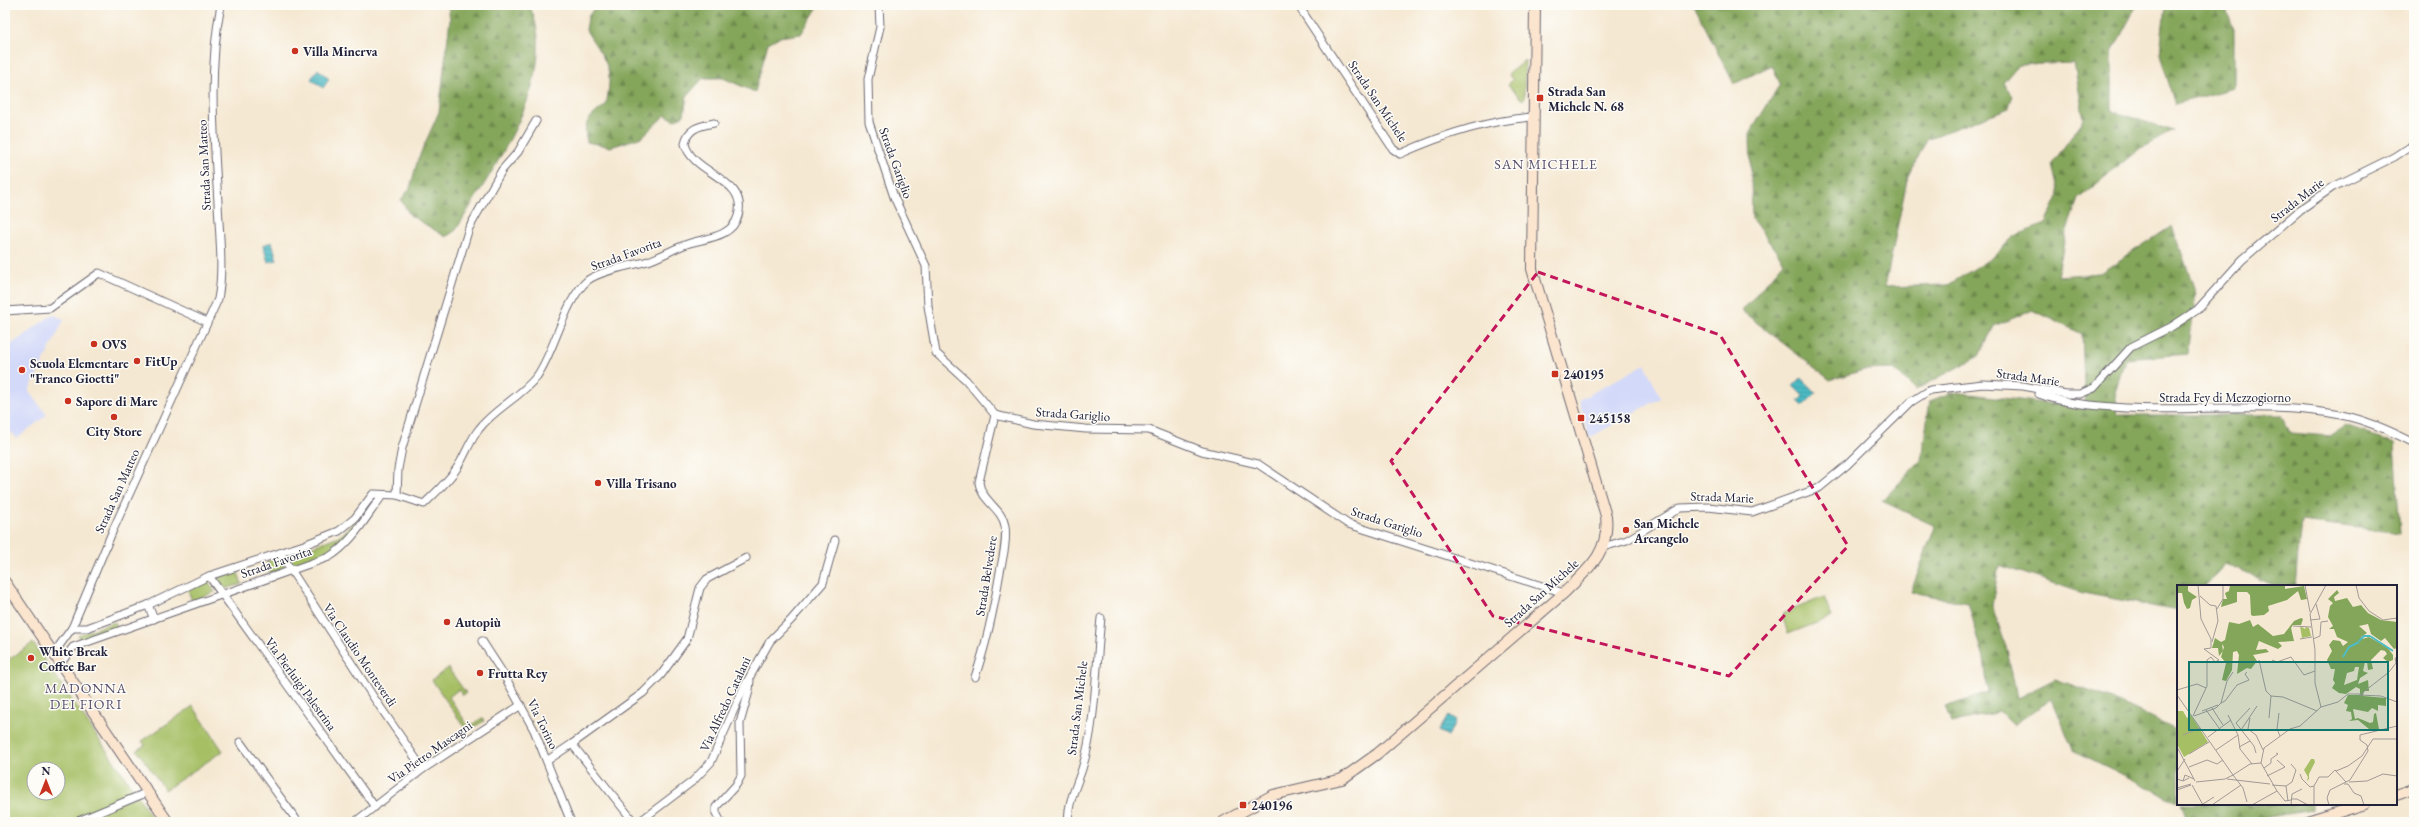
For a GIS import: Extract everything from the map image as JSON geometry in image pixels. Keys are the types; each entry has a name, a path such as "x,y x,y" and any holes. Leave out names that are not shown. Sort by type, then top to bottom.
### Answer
{"street":[{"name":"Strada San Matteo","path":"54,653 72,628 113,530 218,299 222,275 213,112 214,55 221,5"},
{"name":"Strada Gariglio","path":"879,5 880,27 868,79 868,122 894,197 926,266 928,306 936,354 966,380 995,415 1033,424 1086,429 1150,430 1202,451 1258,464 1348,524 1564,592"},
{"name":"Strada San Michele","path":"1298,5 1394,149 1400,154 1429,141 1457,132 1516,118 1534,117"},
{"name":"Strada San Michele","path":"1223,822 1273,795 1324,785 1351,773 1382,750 1564,592 1585,572 1603,547 1607,528 1606,516 1532,269 1535,5"},
{"path":"397,495 398,469 402,448 469,228 502,170 518,152 536,120"},
{"name":"Strada Favorita","path":"72,628 87,628 148,605 209,576 280,553 339,531 355,518 373,494 382,496 397,495 424,504 457,469 478,430 491,416 522,393 537,376 546,362 571,305 589,279 649,260 687,244 716,237 733,226 738,217 739,206 736,191 692,157 685,144 688,133 692,130 714,123"},
{"name":"Strada Marie","path":"1603,547 1627,540 1680,508 1703,507 1752,512 1819,488 1847,465 1911,402 1930,390 1984,384 2033,388 2066,394 2080,394 2094,388 2131,347 2171,327 2197,310 2242,260 2305,206 2333,187 2394,157 2414,144"},
{"path":"5,311 48,309 96,274 103,274 207,322"},
{"name":"Strada Fey di Mezzogiorno","path":"2033,388 2040,394 2047,396 2074,402 2107,406 2147,409 2290,409 2335,414 2390,431 2414,443"},
{"name":"Strada Belvedere","path":"975,677 987,637 1005,543 1002,518 980,492 979,482 995,415"},
{"name":"Strada Favorita","path":"73,646 329,557 344,548 382,496"},
{"name":"Via Alfredo Catalani","path":"639,822 693,781 711,762 750,676 770,641 791,620 823,583 835,540"},
{"name":"Via Claudio Monteverdi","path":"280,553 289,570 422,769"},
{"path":"548,760 643,693 661,675 687,639 700,588 706,579 746,558"},
{"name":"Via Pierluigi Palestrina","path":"209,576 375,807"},
{"path":"5,582 168,822"},
{"path":"148,605 154,619"},
{"name":"Strada San Michele","path":"1069,822 1068,812 1085,759 1101,618"},
{"name":"Strada San Matteo","path":"72,628 73,646"},
{"name":"Via Torino","path":"482,641 521,705 548,760 571,822"},
{"path":"61,663 73,646"},
{"path":"721,822 716,813 716,807 736,785 741,776 740,723 749,691 750,676"},
{"name":"Via Pietro Mascagni","path":"355,822 422,769 521,705"},
{"path":"240,742 298,822"},
{"path":"572,744 634,822"},
{"path":"2397,794 2414,789"},
{"path":"76,822 148,792"},
{"path":"2307,822 2362,805"}],"highlighted area":[{"path":"1538,272 1720,335 1848,546 1729,676 1493,616 1391,461"}],"shaded area":[{"name":"Scuola Elementare \"Franco Gioetti\"","path":"53,314 64,320 29,391 47,415 16,439 12,432 5,437 5,349"},
{"path":"1645,364 1661,398 1589,438 1579,400"}],"green space":[{"path":"448,5 529,5 537,32 537,61 531,91 519,121 504,151 456,230 446,237 410,215 401,200 410,188 418,159 439,112 450,19"},
{"path":"596,5 819,5 801,34 779,37 768,43 755,92 723,78 703,78 687,96 684,115 675,120 665,115 642,137 611,147 587,142 586,135 589,120 606,105 609,81 608,72 603,58 586,30 588,17"},
{"path":"1694,5 2137,5 2112,52 2112,111 2173,131 2138,150 2078,199 2066,233 2057,276 2100,273 2172,226 2196,293 2188,354 2125,359 2115,392 2118,415 2282,415 2290,433 2329,436 2345,426 2394,443 2400,533 2301,521 2295,585 2273,585 2225,564 2206,585 2177,585 2177,611 2083,593 1999,565 1992,606 2007,649 2017,698 2055,679 2112,699 2177,731 2177,802 2073,750 2052,699 2013,725 1999,711 1951,723 1945,707 1988,693 1984,658 1968,603 1911,592 1935,526 1882,501 1921,460 1930,401 1953,392 2085,408 2082,334 2033,310 1994,326 1979,356 1915,390 1894,369 1864,370 1830,380 1742,311 1784,262 1752,219 1750,133 1780,84 1772,65 1734,84","holes":["2074,63 2084,119 2052,164 2059,195 2045,224 2014,236 1993,257 1948,285 1885,287 1907,180 1927,139 2009,108 2013,96 2003,83 2018,65"]},
{"path":"2165,5 2224,5 2234,29 2234,88 2175,104 2160,54"},
{"path":"1525,60 1524,99 1521,99 1508,84 1513,80 1508,74"},
{"path":"359,518 359,521 352,531 338,546 323,555 293,566 289,556 341,535"},
{"path":"279,557 285,568 270,573 266,562"},
{"path":"237,570 242,584 224,589 216,578"},
{"path":"208,581 215,592 192,601 188,590"},
{"path":"1824,597 1832,617 1788,634 1782,614"},
{"path":"115,622 118,629 80,642 78,635"},
{"path":"33,643 155,822 5,822 5,662"},
{"path":"448,668 466,693 463,695 459,689 449,697 469,727 482,718 484,721 467,731 432,680"},
{"path":"193,706 223,751 165,790 137,750 145,745 142,741"},
{"path":"2181,805 2311,805 2312,810 2238,822 2187,820"}],"water":[{"path":"318,69 329,79 323,88 311,79"},
{"path":"272,242 277,260 268,262 263,245"},
{"path":"1801,378 1816,393 1803,406 1798,401 1803,396 1793,386"},
{"path":"1448,716 1456,721 1448,736 1439,731"}],"place":[{"name":"Villa Minerva","path":"295,51"},
{"name":"Strada San Michele N. 68","path":"1540,98"},
{"name":"OVS","path":"94,344"},
{"name":"FitUp","path":"137,361"},
{"name":"Scuola Elementare \"Franco Gioetti\"","path":"22,370"},
{"name":"240195","path":"1555,374"},
{"name":"Sapore di Mare","path":"68,401"},
{"name":"City Store","path":"114,417"},
{"name":"245158","path":"1581,418"},
{"name":"Villa Trisano","path":"598,483"},
{"name":"San Michele Arcangelo","path":"1626,530"},
{"name":"Autopiù","path":"447,622"},
{"name":"White Break Coffee Bar","path":"31,658"},
{"name":"Frutta Rey","path":"480,673"},
{"name":"240196","path":"1243,805"}],"district":[{"name":"SAN MICHELE","path":"1546,164"},
{"name":"MADONNA DEI FIORI","path":"86,696"}]}
